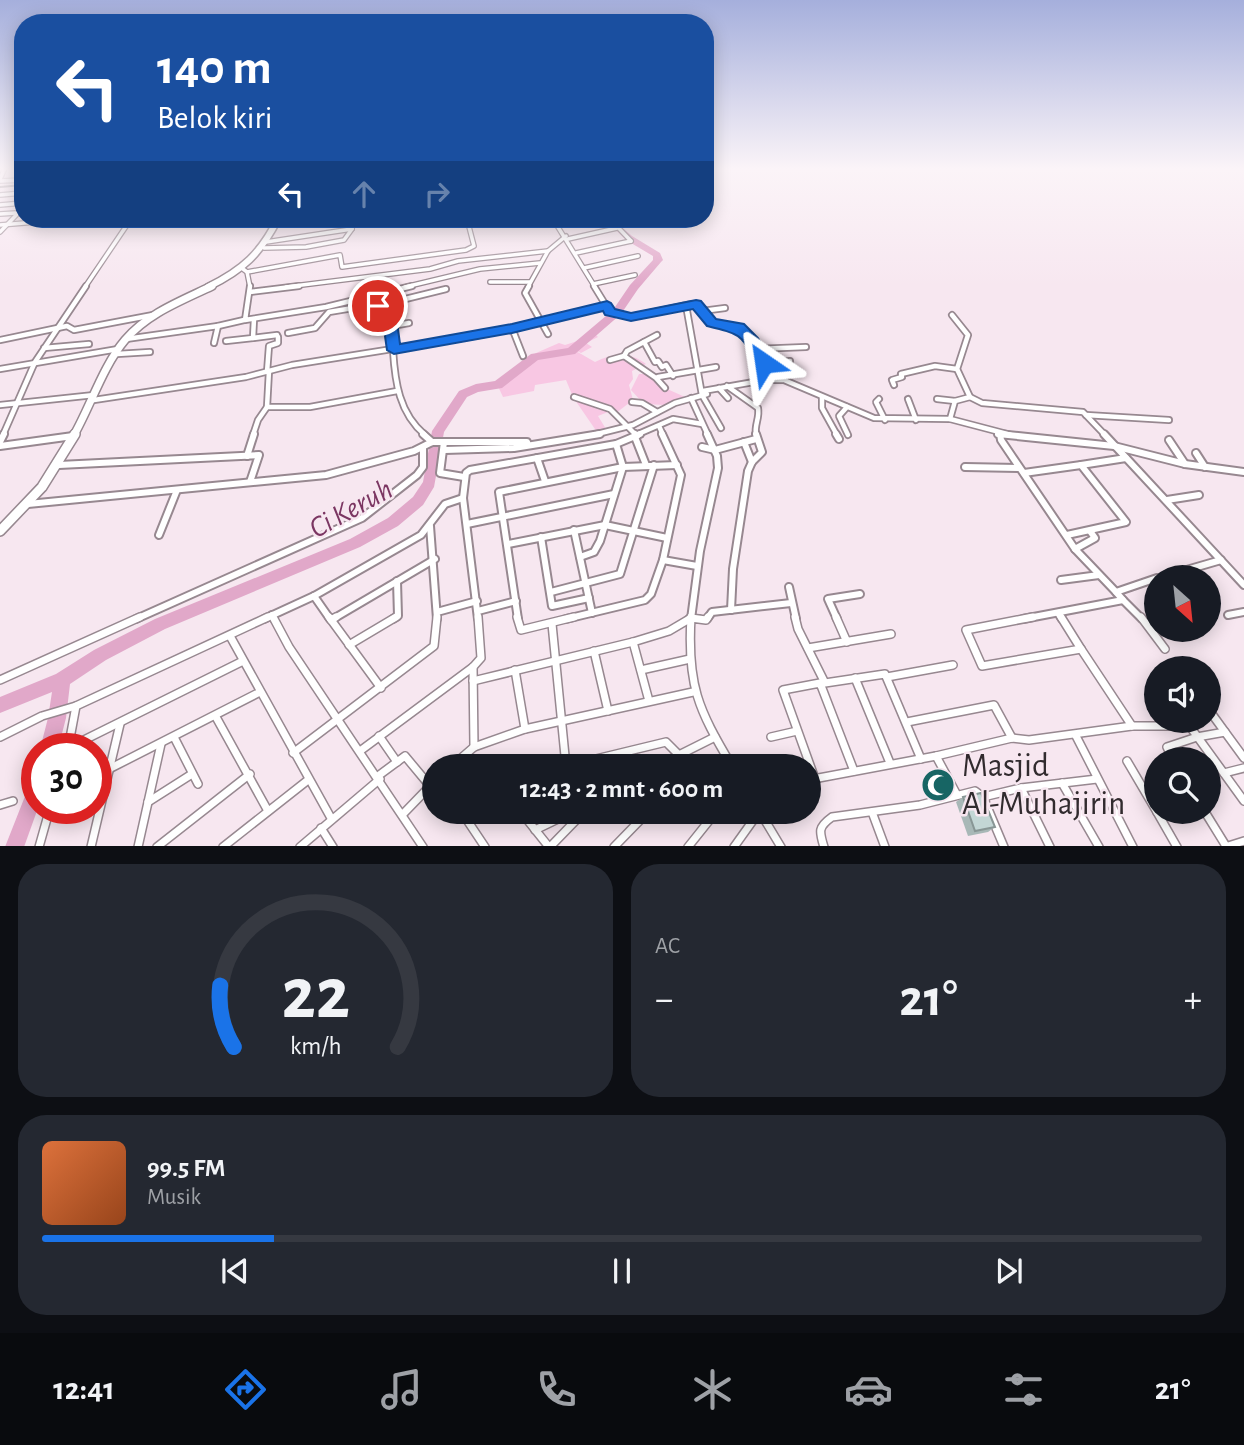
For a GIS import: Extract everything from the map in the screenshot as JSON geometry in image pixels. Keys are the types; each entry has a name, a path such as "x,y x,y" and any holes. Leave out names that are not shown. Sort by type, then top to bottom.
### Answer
{"main road":[{"path":"0,531 28,504 59,466 126,339 155,315 245,271 265,245 274,228"}],"street":[{"path":"0,232 2,225"},
{"path":"73,436 0,444 15,403 35,362 125,228"},
{"path":"244,320 250,292 245,271 308,263 340,255 342,267 439,256 472,249 474,245 469,228"},
{"path":"560,228 610,312 631,317 696,304 712,323 739,327 758,349 764,363 784,380 846,409 885,420 950,419 1000,436 1116,448 1185,464 1244,472"},
{"path":"548,334 525,293 548,251 567,237 617,228 631,241 576,253"},
{"path":"265,245 312,246 340,241 347,238 352,229"},
{"path":"265,245 352,229"},
{"path":"250,292 395,274 458,261 548,251"},
{"path":"584,268 638,256"},
{"path":"394,260 395,274"},
{"path":"126,339 294,314 480,269 540,262"},
{"path":"593,284 635,275"},
{"path":"373,277 373,296 389,314 392,326 394,391 410,422 433,442"},
{"path":"490,282 530,282"},
{"path":"288,333 315,328 329,312 446,289"},
{"path":"0,405 176,389 512,328 607,306"},
{"path":"683,306 687,311 703,393 721,428"},
{"path":"702,311 725,308"},
{"path":"0,340 67,326 74,330 155,315"},
{"path":"952,315 968,338 957,369 970,397 982,404 1169,420"},
{"path":"253,338 254,318"},
{"path":"392,326 409,323"},
{"path":"214,343 218,326"},
{"path":"512,328 523,356"},
{"path":"610,360 624,356 626,352 657,335"},
{"path":"226,341 277,336 278,343 269,346 267,407 258,420 247,456"},
{"path":"644,342 655,362 658,361 662,367 666,365 673,376"},
{"path":"44,348 89,344"},
{"path":"758,349 806,347"},
{"path":"0,369 119,351 150,352"},
{"path":"624,356 653,375 665,388"},
{"path":"764,363 790,361"},
{"path":"894,385 892,380 902,377 901,374 934,366 957,369"},
{"path":"653,375 673,376 716,367"},
{"path":"444,450 514,448 590,436 628,424 655,410 703,393 765,380 784,380"},
{"path":"728,387 758,408 760,417 754,424 756,439 762,452 752,462 748,471 733,569 731,610"},
{"path":"720,389 728,398"},
{"path":"267,407 310,407 394,391"},
{"path":"551,592 620,574 635,531 650,465 628,424 606,405 574,397"},
{"path":"937,399 955,401 970,397"},
{"path":"691,398 715,450 718,468 697,566 690,659 694,692 725,754"},
{"path":"821,398 839,439"},
{"path":"880,399 876,402 885,420"},
{"path":"908,399 916,421"},
{"path":"950,419 955,401"},
{"path":"632,402 655,410"},
{"path":"846,409 839,416 848,435"},
{"path":"1086,415 1244,585"},
{"path":"360,751 473,667 481,658 477,601 463,498 464,477 470,470 616,444 674,419 702,424"},
{"path":"659,426 677,465 681,475 663,560 649,598 552,624 519,629 499,492 623,467 677,465"},
{"path":"1000,436 1075,549 1139,615 1165,649"},
{"path":"702,447 715,450 756,439"},
{"path":"1169,440 1185,464"},
{"path":"28,504 326,475 423,448 433,442 528,444"},
{"path":"444,442 440,473 464,477"},
{"path":"744,442 752,462"},
{"path":"580,557 591,554 597,548 605,525 623,467 616,444"},
{"path":"0,680 362,518 417,475 423,467 423,448"},
{"path":"514,448 516,461"},
{"path":"1196,453 1205,467"},
{"path":"59,466 259,455 250,482"},
{"path":"537,458 545,481"},
{"path":"965,467 1022,470 1126,458"},
{"path":"1066,535 1126,523 1081,465"},
{"path":"159,535 177,490"},
{"path":"467,524 614,494"},
{"path":"1167,500 1199,495"},
{"path":"0,737 44,715 76,706 314,596 411,542 430,526 445,504 463,498"},
{"path":"508,544 605,525 667,538"},
{"path":"293,753 434,646 437,612 435,559 430,526"},
{"path":"574,530 592,613"},
{"path":"1075,549 1095,538 1090,531"},
{"path":"541,537 552,606 589,598"},
{"path":"331,620 435,559"},
{"path":"663,560 697,566"},
{"path":"1204,565 1221,560"},
{"path":"1060,580 1099,575"},
{"path":"349,645 400,613 397,581"},
{"path":"1116,592 1144,583"},
{"path":"789,587 798,629 825,683 885,674 921,759"},
{"path":"847,642 828,599 860,594"},
{"path":"314,596 382,688"},
{"path":"1081,649 982,666 966,630 1123,600"},
{"path":"437,612 477,601"},
{"path":"478,611 516,601"},
{"path":"473,681 633,642 669,631 691,618 705,620 712,612 791,603"},
{"path":"1228,615 1244,612"},
{"path":"1058,613 1132,726"},
{"path":"272,615 289,647 423,846"},
{"path":"552,624 565,754"},
{"path":"808,648 891,634"},
{"path":"230,636 331,818"},
{"path":"633,642 649,701"},
{"path":"594,651 608,711"},
{"path":"641,670 690,659"},
{"path":"99,733 243,661"},
{"path":"887,677 953,665"},
{"path":"473,667 474,747"},
{"path":"515,670 525,729"},
{"path":"855,678 890,763"},
{"path":"804,754 783,690 820,683 854,771"},
{"path":"112,768 216,717 260,692"},
{"path":"466,754 474,747 525,729 694,692"},
{"path":"906,722 994,705 1012,738"},
{"path":"71,733 76,706"},
{"path":"216,717 250,774 268,811"},
{"path":"112,756 120,723"},
{"path":"821,778 1012,738 1029,740 1076,736 1144,725"},
{"path":"1221,726 1244,758"},
{"path":"771,737 797,731"},
{"path":"1167,747 1197,737 1225,732"},
{"path":"1194,733 1244,801"},
{"path":"379,736 397,762"},
{"path":"1076,736 1133,846"},
{"path":"174,737 198,784"},
{"path":"681,754 715,737"},
{"path":"616,754 666,742 678,754"},
{"path":"138,846 161,744"},
{"path":"936,756 957,795"},
{"path":"300,846 397,762 406,757 422,774"},
{"path":"1127,761 1144,790"},
{"path":"1224,773 1244,768"},
{"path":"148,802 192,774"},
{"path":"157,846 250,774"},
{"path":"983,797 1021,788 1097,779"},
{"path":"223,846 309,780"},
{"path":"1062,783 1099,846"},
{"path":"1021,788 1050,846"},
{"path":"823,846 819,832 821,825 832,817 920,805 975,791 983,797 1004,846"},
{"path":"403,814 422,794"},
{"path":"0,805 13,800"},
{"path":"872,812 885,846"},
{"path":"39,846 45,824"},
{"path":"91,846 96,824"},
{"path":"470,824 485,846"},
{"path":"531,824 549,846 572,824"},
{"path":"536,830 548,824"},
{"path":"614,846 636,824"},
{"path":"688,846 706,824"},
{"path":"734,846 751,824"},
{"path":"767,824 781,846"},
{"path":"1164,824 1177,846"},
{"path":"1212,824 1226,846 1244,841"},
{"path":"321,828 333,846"}],"shaded area":[{"path":"596,335 598,337 586,343 592,347 581,353 569,347 595,362 621,355 634,357 646,364 632,371 633,379 629,385 633,400 616,413 603,409 608,412 598,416 606,429 597,432 575,400 603,408 573,397 566,380 535,385 534,391 503,397 496,382 526,363 536,353 559,343 565,345"},
{"path":"639,374 644,374 685,397 665,405 644,404 631,390"}],"building":[{"path":"943,772 950,788 941,790 934,774"},
{"path":"981,793 995,827 975,831 963,797"}],"waterway":[{"name":"Ci Keruh","path":"62,680 100,655 160,624 355,543 393,522 418,501 429,483 438,431 463,394 476,388 498,385 535,357 571,351 617,312 634,287 658,260 657,255 629,238 619,228"},
{"name":"Ci Keruh","path":"0,705 62,680"},
{"path":"53,733 62,680"},
{"path":"14,846 23,824"}],"place":[{"name":"Masjid Al-Muhajirin","path":"938,785"}],"route":[{"path":"378,306 382,305 389,314 394,350 480,335 607,306 610,312 631,317 696,304 712,323 739,327 753,341 764,363"}]}
